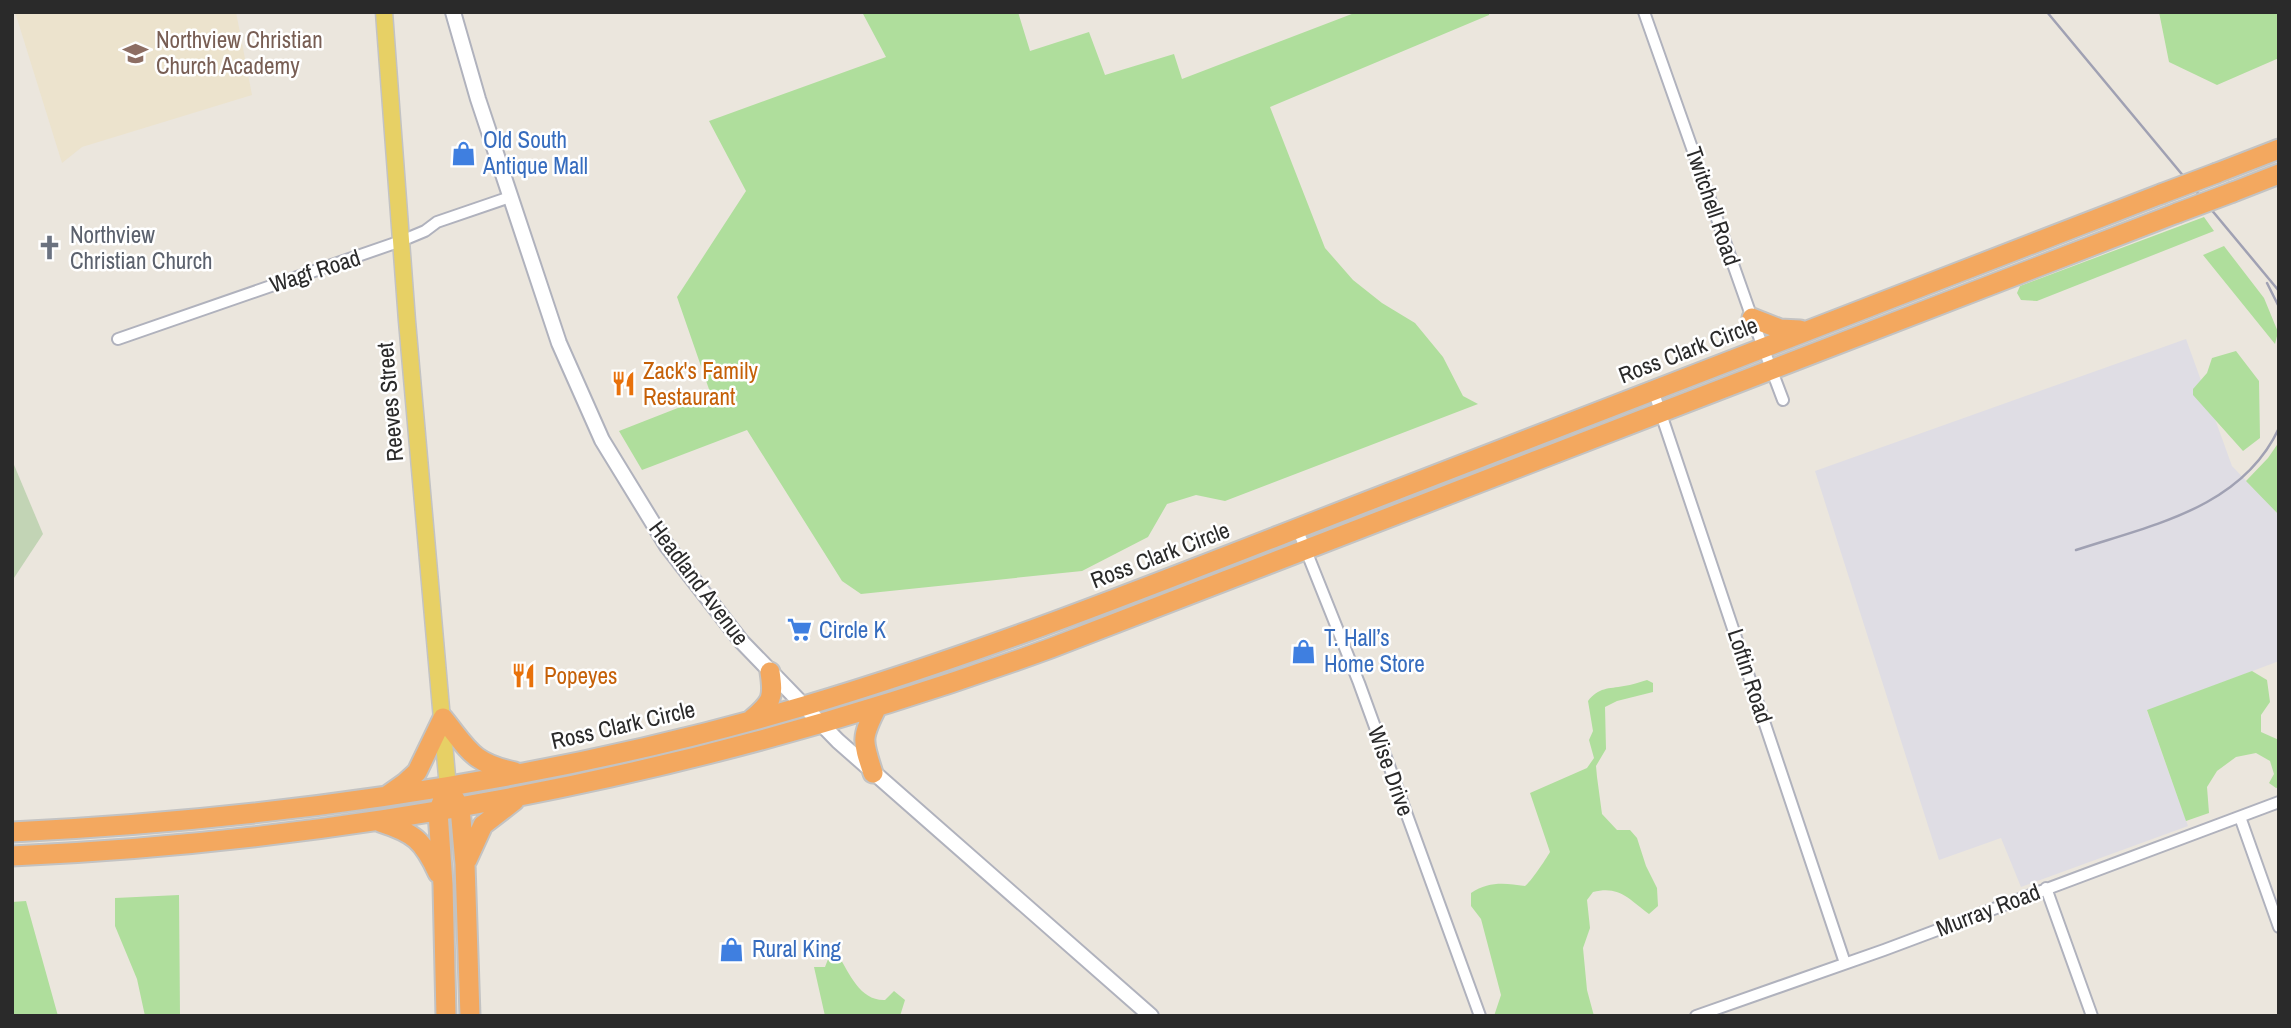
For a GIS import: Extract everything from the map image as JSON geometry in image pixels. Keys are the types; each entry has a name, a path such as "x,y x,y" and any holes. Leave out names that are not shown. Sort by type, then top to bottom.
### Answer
{"highway":[{"name":"Ross Clark Circle","path":"12,832 190,820 448,788 523,773 804,706 1020,634 2279,149"},
{"name":"Ross Clark Circle","path":"12,856 234,840 438,812 519,798 684,761 822,724 1039,653 2279,174"},
{"path":"1752,318 1780,329 1808,330"},
{"path":"750,720 768,705 771,698 770,672"},
{"path":"873,773 864,739 877,707"},
{"path":"385,797 417,772 443,718 477,759 494,767 523,773"},
{"name":"Reeves Street","path":"448,788 460,808 465,864 470,1016"},
{"name":"Reeves Street","path":"446,1016 443,885 438,812 448,788"},
{"path":"465,864 483,825 519,798"},
{"path":"379,821 404,830 419,840 429,854 443,885"}],"main road":[{"name":"Reeves Street","path":"384,12 448,788"},
{"name":"Headland Avenue","path":"453,12 510,197 559,343 583,400 613,459 685,570 770,672 873,773 1151,1016"}],"street":[{"name":"Twitchell Road","path":"1644,12 1762,348 1783,400"},
{"name":"Wagf Road","path":"118,340 401,241 425,231 437,222 510,197"},
{"name":"Loftin Road","path":"1653,390 1845,963"},
{"name":"Wise Drive","path":"1297,528 1359,683 1480,1016"},
{"name":"Murray Road","path":"1696,1016 2279,802"},
{"path":"2241,817 2279,927"},
{"path":"2046,888 2092,1016"}],"shaded area":[{"name":"Northview Christian Church Academy","path":"15,12 236,12 252,95 82,147 62,163"},
{"path":"2186,339 2232,466 2279,515 2279,661 2147,711 2188,826 2021,887 2001,838 1939,860 1815,471"}],"green space":[{"path":"862,12 1018,12 1030,51 1089,32 1105,75 1174,54 1182,79 1357,12 1489,12 1489,15 1270,107 1325,248 1353,280 1382,303 1415,323 1443,357 1463,396 1478,404 1225,501 1196,495 1167,504 1148,537 1082,571 861,594 842,581 747,430 642,470 619,431 711,395 677,297 746,191 709,121 886,57"},
{"path":"2159,12 2279,12 2279,58 2217,85 2169,62"},
{"path":"2204,217 2214,231 2037,301 2021,300 2017,293 2020,286"},
{"path":"2224,246 2264,298 2278,332 2275,344 2203,255"},
{"path":"2236,351 2259,381 2260,438 2243,451 2193,395 2193,389 2207,373 2212,358"},
{"path":"2279,442 2279,515 2246,481"},
{"path":"12,460 43,534 12,581"},
{"path":"2252,671 2267,680 2270,702 2261,715 2261,732 2279,740 2279,787 2269,783 2274,774 2270,761 2256,753 2236,757 2217,771 2207,787 2209,813 2186,821 2147,710"},
{"path":"1647,680 1653,683 1653,692 1617,701 1605,707 1606,749 1596,766 1602,814 1617,830 1630,830 1637,838 1657,888 1658,906 1649,914 1623,895 1610,890 1593,892 1587,900 1590,928 1583,948 1587,990 1594,1016 1494,1016 1501,995 1481,919 1471,906 1471,893 1491,885 1525,886 1530,880 1550,852 1530,793 1587,768 1594,758 1589,740 1593,731 1588,701 1592,696 1604,689"},
{"path":"179,895 180,1016 145,1016 137,979 115,926 115,898"},
{"path":"26,901 58,1016 12,1016 12,902"},
{"path":"830,954 838,955 857,985 869,996 885,1000 894,991 905,1000 900,1016 825,1016 814,967 825,967"}],"railway":[{"path":"2047,12 2279,291"},
{"path":"2267,283 2279,307"},
{"path":"2076,550 2164,522 2219,495 2242,477 2263,455 2279,428"}],"place":[{"name":"Northview Christian Church Academy","path":"136,53"},
{"name":"Old South Antique Mall","path":"463,153"},
{"name":"Northview Christian Church","path":"50,248"},
{"name":"Zack's Family Restaurant","path":"623,384"},
{"name":"Circle K","path":"799,630"},
{"name":"T. Hall’s Home Store","path":"1304,651"},
{"name":"Popeyes","path":"524,676"},
{"name":"Rural King","path":"732,949"}]}
